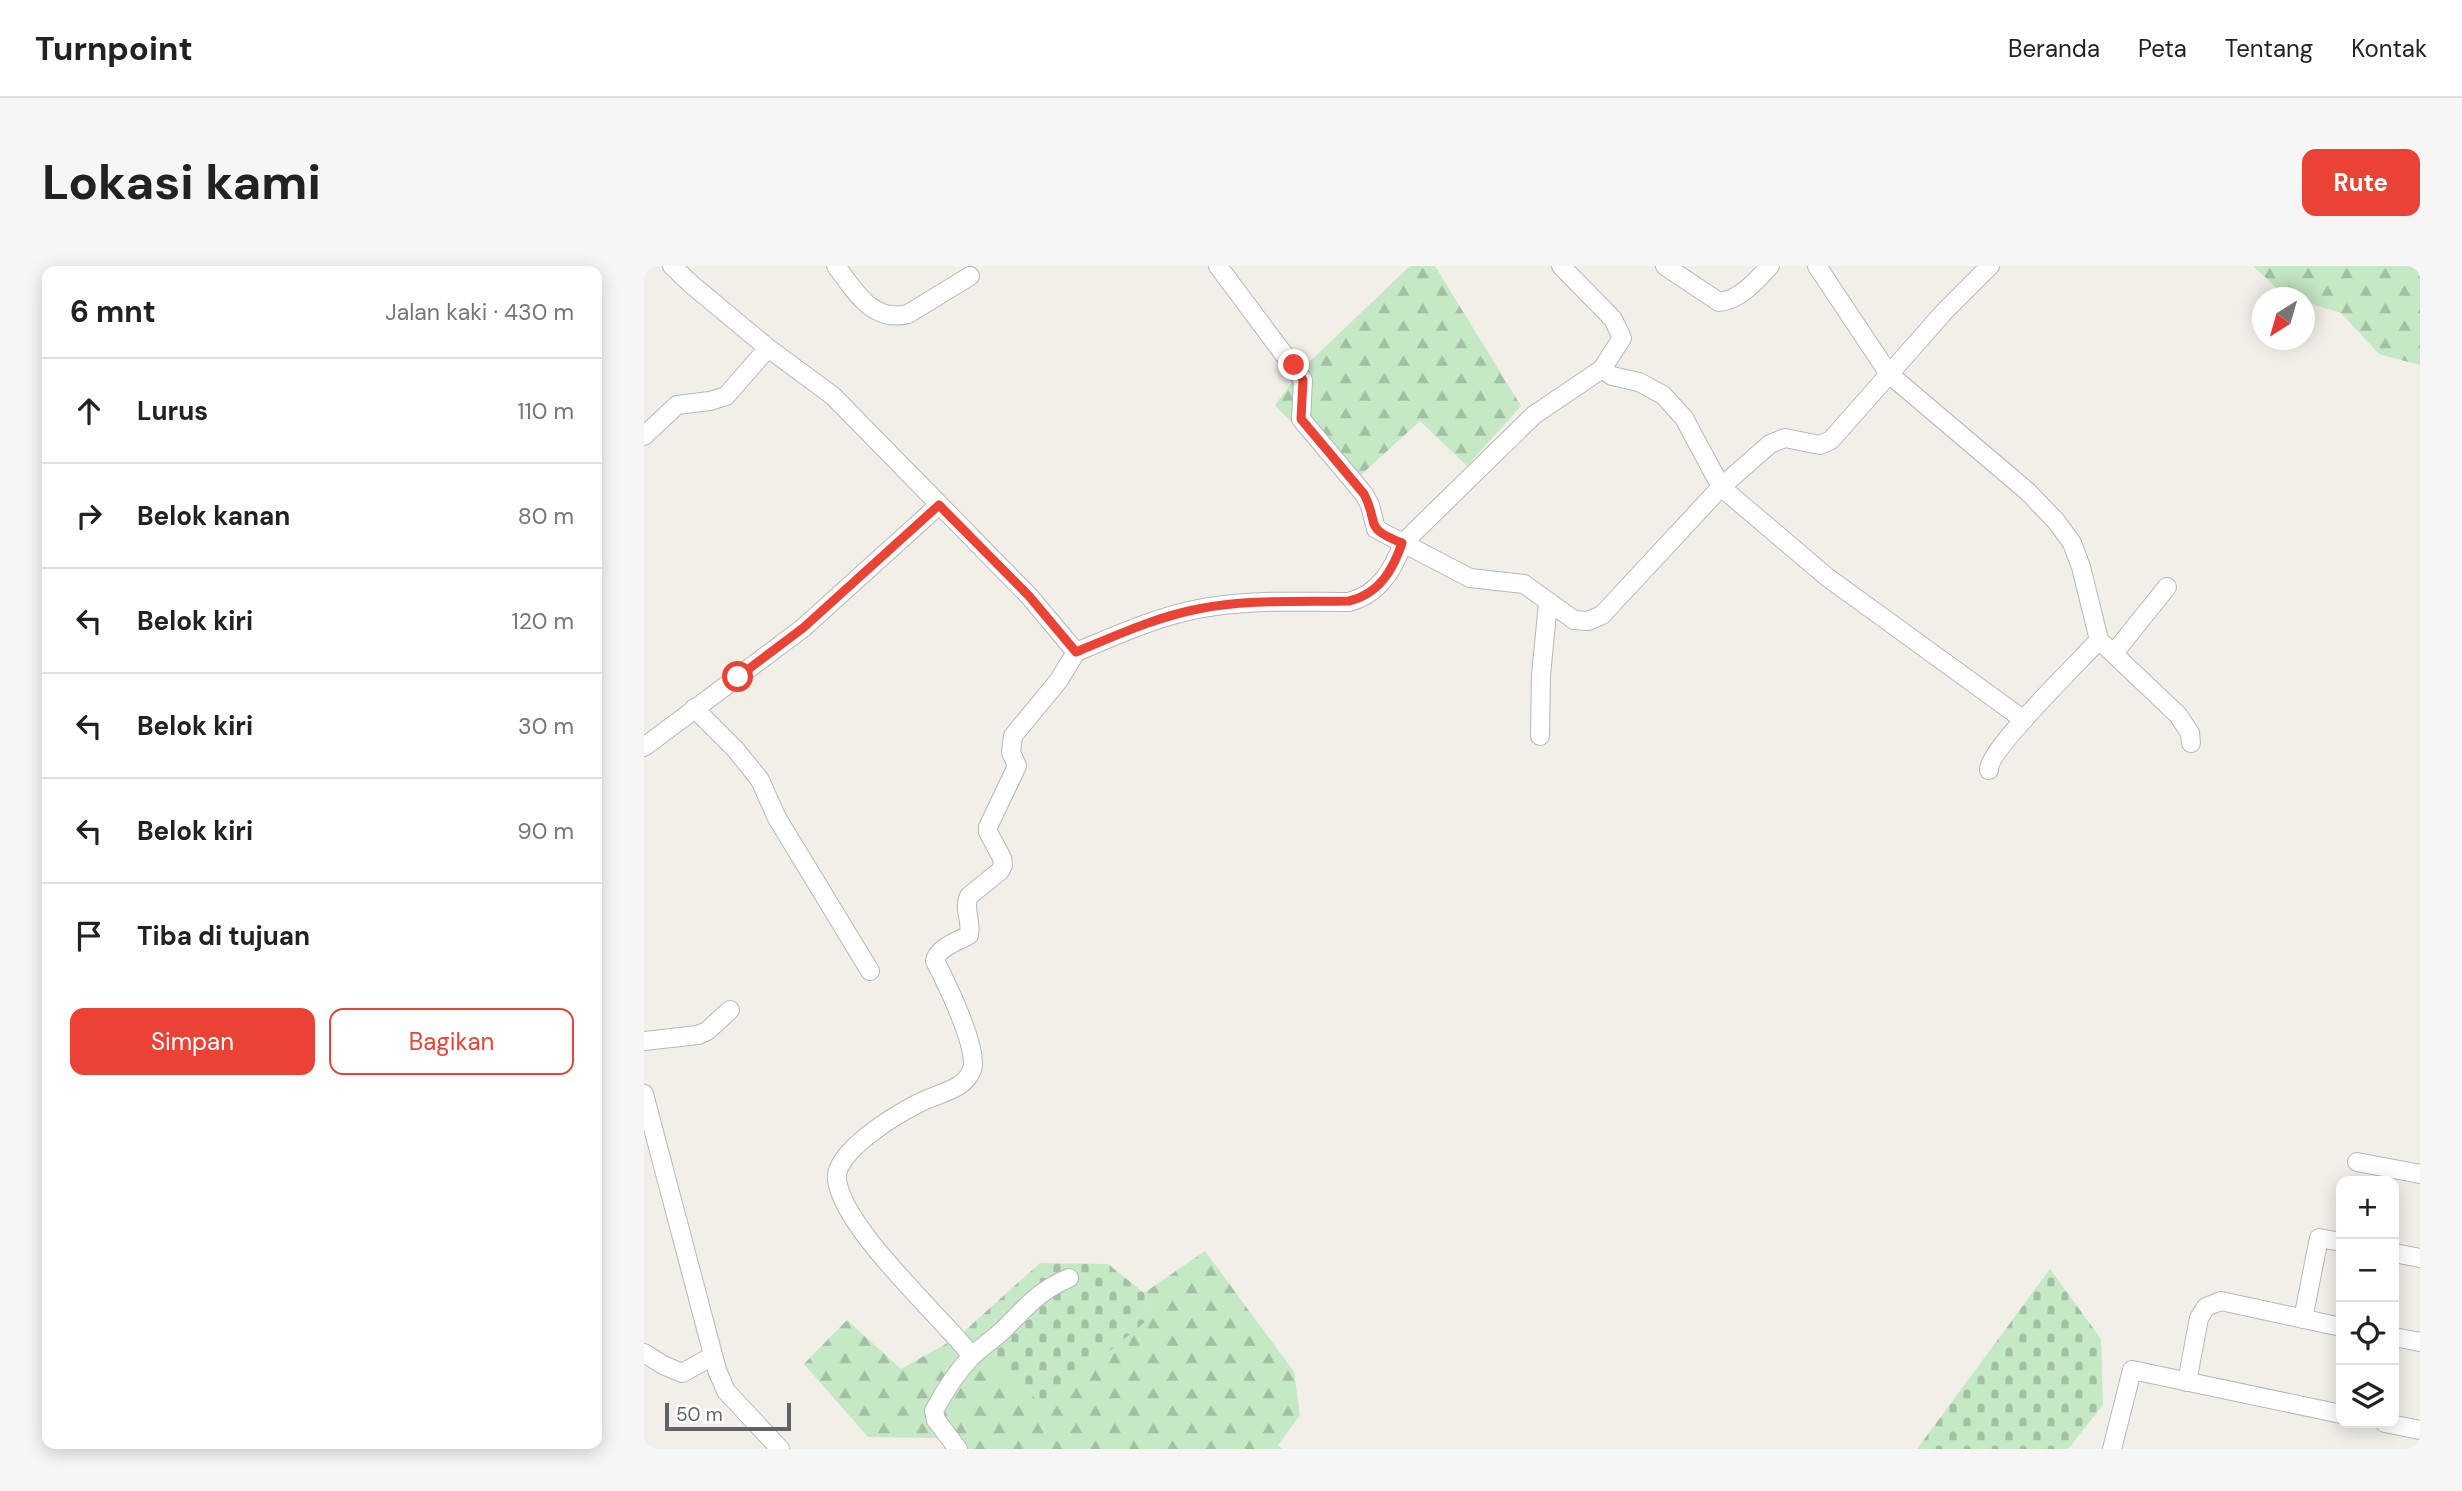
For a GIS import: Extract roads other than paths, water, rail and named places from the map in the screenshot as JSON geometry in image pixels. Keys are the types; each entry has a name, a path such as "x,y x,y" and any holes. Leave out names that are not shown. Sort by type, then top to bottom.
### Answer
{"street":[{"path":"672,266 768,348 833,396 1029,596 1076,652"},
{"path":"836,266 861,300 880,314 897,317 908,314 970,276"},
{"path":"1218,266 1303,380 1301,419 1364,494 1370,505 1376,529 1470,578 1524,584 1564,615 1580,621 1602,615 1721,487 1776,440 1785,438 1826,444 1944,312 1990,266"},
{"path":"972,1356 875,1248 849,1209 837,1180 841,1162 881,1126 919,1103 959,1086 969,1077 973,1066 971,1052 960,1015 935,961 940,951 969,934 971,926 966,902 969,896 1000,871 1003,865 988,827 1017,766 1011,752 1013,736 1052,689 1076,652 1135,628 1196,609 1252,603 1360,599 1387,578 1394,568 1402,543 1534,415 1602,369 1622,338 1613,319 1561,266"},
{"path":"1665,266 1719,302 1729,301 1752,285 1770,266"},
{"path":"1817,266 1889,374 2027,491 2056,521 2072,543 2081,567 2099,640 2178,715 2190,733 2191,743"},
{"path":"644,436 677,405 726,396 768,348"},
{"path":"1602,369 1612,376 1639,382 1662,395 1684,418 1721,487 1827,577 2024,720"},
{"path":"644,747 803,628 939,505"},
{"path":"2114,653 2167,587"},
{"path":"1540,736 1541,675 1548,603"},
{"path":"1989,771 1993,756 2099,640"},
{"path":"694,708 736,750 760,780 778,818 870,971"},
{"path":"644,1041 698,1035 707,1031 730,1010"},
{"path":"645,1103 713,1356 726,1391 780,1449"},
{"path":"2357,1162 2420,1174"},
{"path":"2303,1319 2319,1238 2336,1241"},
{"path":"2399,1254 2420,1258"},
{"path":"958,1449 936,1420 934,1411 945,1391 972,1356 1049,1286 1069,1278"},
{"path":"2187,1382 2199,1318 2206,1307 2221,1301 2336,1325"},
{"path":"2399,1338 2420,1342"},
{"path":"644,1353 682,1373 713,1356"},
{"path":"2112,1449 2132,1370 2336,1413"},
{"path":"2399,1426 2420,1430"}]}
